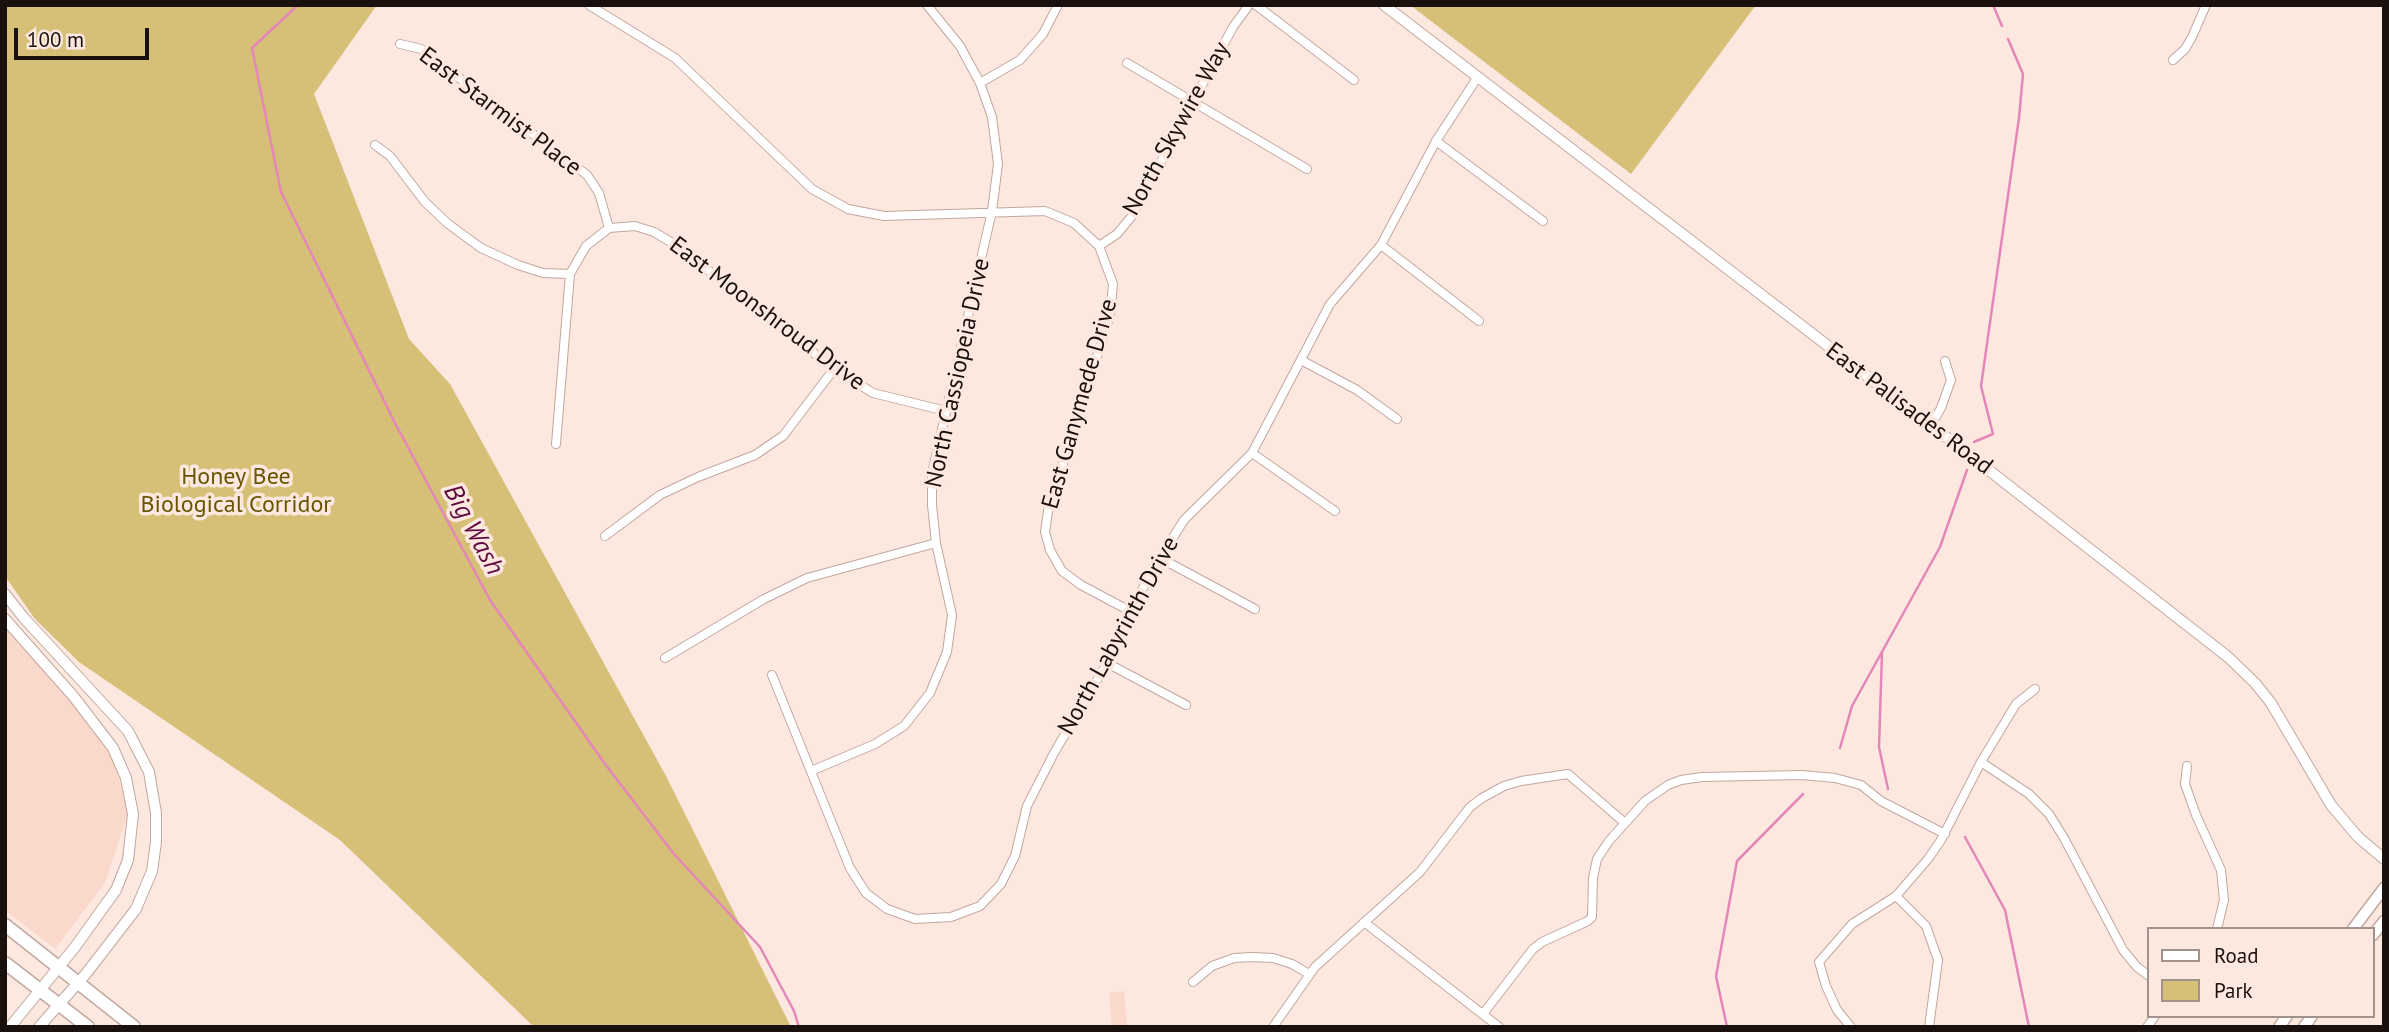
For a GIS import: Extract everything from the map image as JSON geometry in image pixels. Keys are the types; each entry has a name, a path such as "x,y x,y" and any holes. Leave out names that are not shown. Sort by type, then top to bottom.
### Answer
{"main road":[{"path":"2355,927 2384,888"},
{"path":"5,925 134,1027"},
{"path":"5,962 88,1027"}],"street":[{"name":"East Ganymede Drive","path":"589,5 675,58 812,190 848,209 884,216 1045,211 1074,223 1099,246 1113,284 1110,315 1048,511 1045,532 1050,550 1062,571 1130,611"},
{"name":"North Cassiopeia Drive","path":"811,771 875,744 904,726 930,693 947,652 952,615 936,543 932,473 992,211 998,164 992,117 980,83 960,46 927,5"},
{"path":"980,83 1020,61 1043,34 1058,5"},
{"name":"North Skywire Way","path":"1099,246 1117,234 1132,216 1233,27 1250,5"},
{"path":"1256,5 1354,80"},
{"name":"East Palisades Road","path":"1384,5 1931,425 2238,666 2271,703 2331,805 2358,836 2384,859"},
{"path":"2173,61 2185,50 2206,5"},
{"name":"East Starmist Place","path":"400,44 421,49 587,175 599,194 609,228"},
{"path":"1127,63 1307,169"},
{"name":"North Labyrinth Drive","path":"772,675 850,868 866,892 887,909 915,919 951,917 979,906 1001,884 1015,856 1027,806 1054,753 1107,663 1130,611 1160,558 1184,520 1252,453 1330,304 1381,245 1436,141 1477,78"},
{"path":"1436,141 1543,221"},
{"path":"375,145 390,156 425,202 447,223 481,248 543,273 570,274"},
{"name":"East Moonshroud Drive","path":"609,228 635,226 654,232 679,247 834,369 873,393 946,411"},
{"path":"556,444 570,274 586,246 609,228"},
{"path":"1381,245 1479,321"},
{"path":"1301,360 1357,390 1397,419"},
{"path":"1931,425 1941,408 1951,380 1945,360"},
{"path":"605,536 660,495 755,455 783,436 834,369"},
{"path":"1252,453 1335,511"},
{"path":"665,658 764,599 807,578 936,543"},
{"path":"1160,558 1255,609"},
{"path":"5,594 128,731 144,759 152,785 156,813 156,842 148,884 128,921 39,1027"},
{"path":"5,619 74,697 113,748 126,778 133,814 131,846 123,875 107,905 10,1027"},
{"path":"1107,663 1186,705"},
{"path":"1850,1026 1837,1010 1819,962 1853,924 1896,896 1928,859 1945,834 2016,704 2035,689"},
{"path":"1982,762 2029,794 2049,814 2123,950 2148,975"},
{"path":"2187,766 2185,784 2221,870 2224,900 2217,927"},
{"path":"1273,1027 1309,974 1326,955 1420,872 1470,807 1504,786 1534,778 1568,774 1625,823"},
{"path":"1483,1014 1533,949 1542,942 1588,921 1591,917 1592,878 1597,859 1625,823 1654,793 1681,780 1702,777 1802,775 1835,778 1861,785 1881,801 1945,834"},
{"path":"1896,896 1926,926 1938,960 1930,1027"},
{"path":"1364,922 1499,1027"},
{"path":"1193,982 1212,966 1234,958 1273,958 1292,964 1309,974"}],"shaded area":[{"path":"5,625 59,681 113,754 128,814 105,883 55,949 5,910"},
{"path":"1124,991 1127,1027 1112,1027 1109,993"}],"green space":[{"name":"Honey Bee Biological Corridor","path":"5,5 377,5 314,94 409,339 450,384 666,776 791,1027 534,1027 340,840 79,662 35,619 5,576"},
{"path":"1410,5 1756,5 1631,174"}],"waterway":[{"name":"Big Wash","path":"298,5 252,48 281,192 396,425 490,600 605,764 674,854 760,947 794,1011 799,1027"},
{"path":"1993,5 2002,26"},
{"path":"1974,442 1993,434 1981,386 2023,74 2008,39"},
{"path":"1840,748 1852,706 1940,547 1967,470"},
{"path":"1882,653 1879,747 1888,789"},
{"path":"1727,1027 1716,976 1737,861 1803,794"},
{"path":"1965,837 2005,910 2029,1027"}]}
